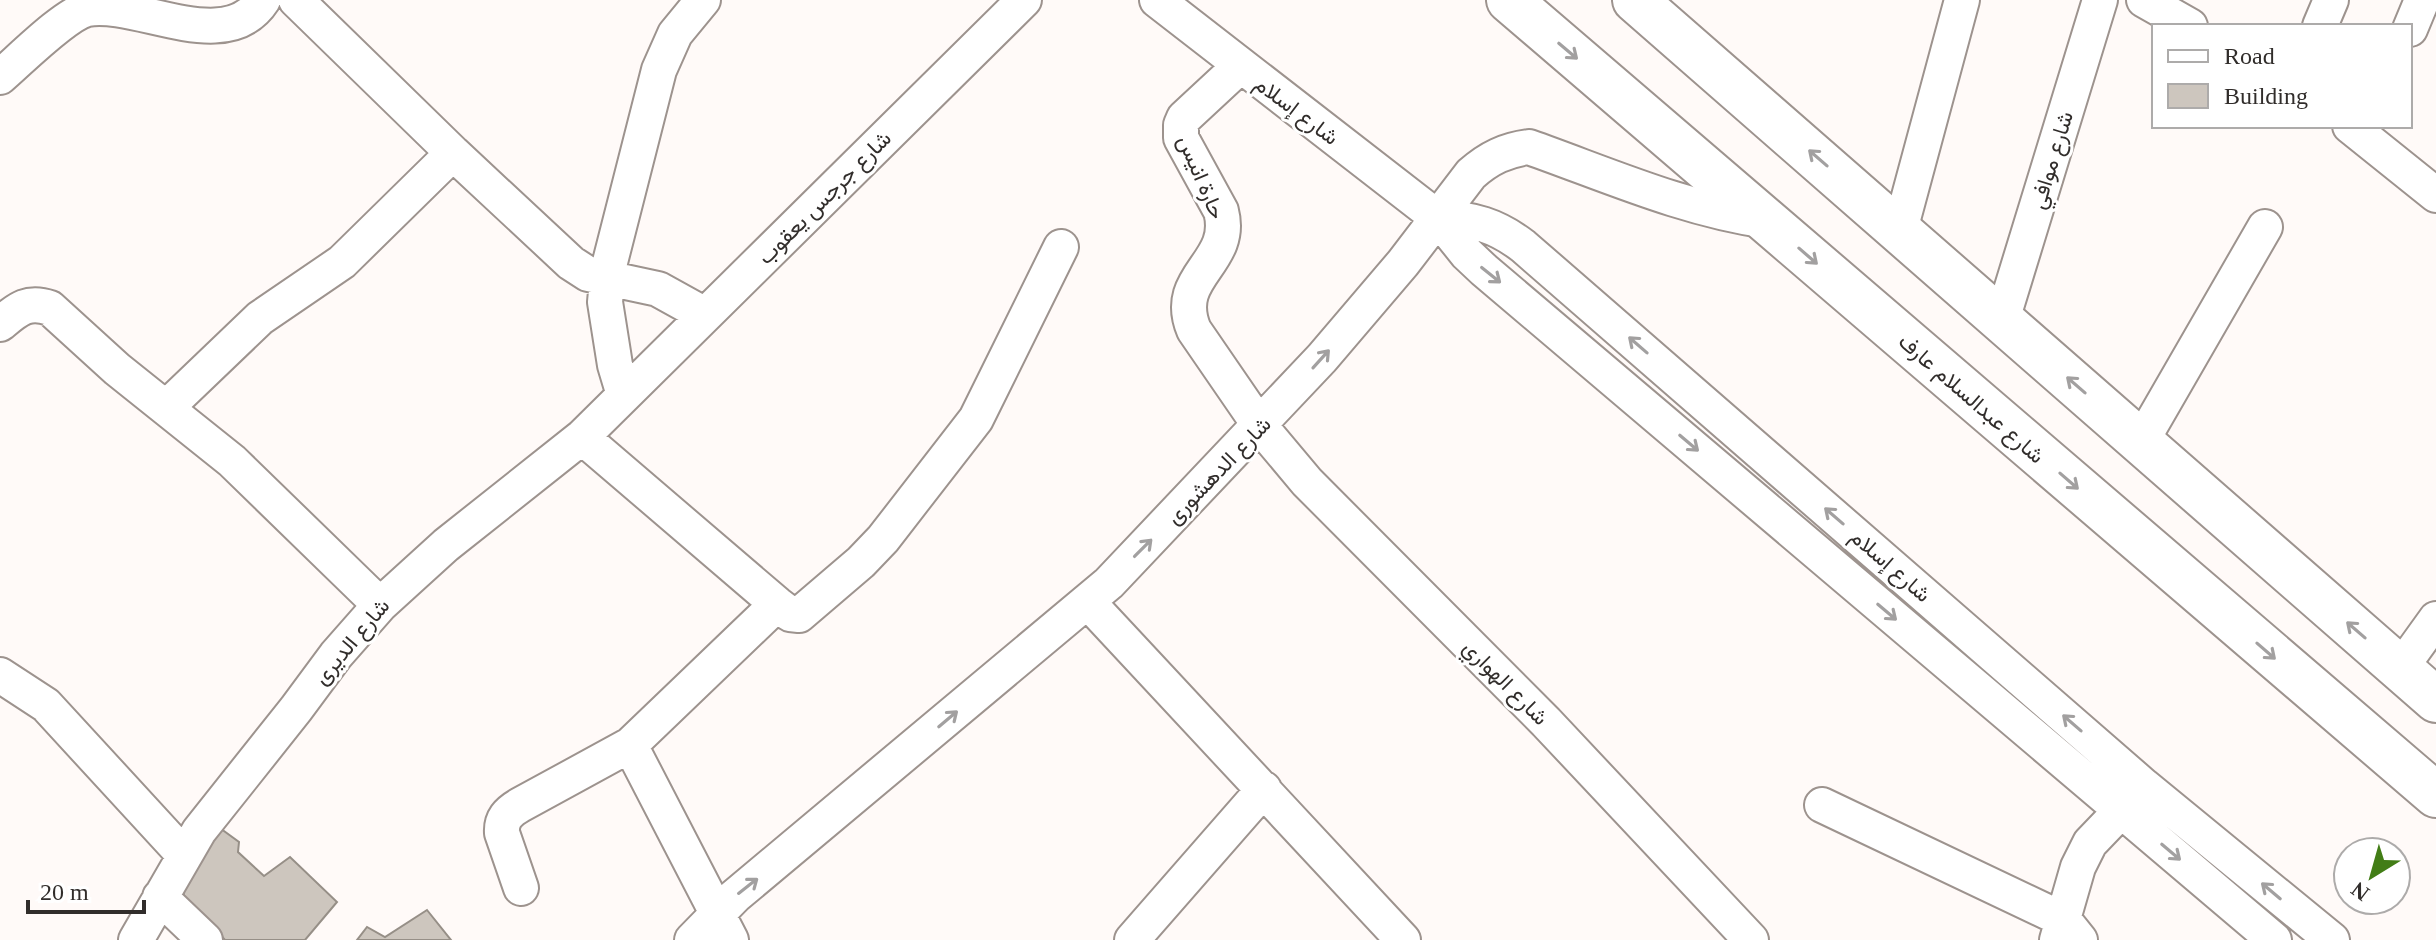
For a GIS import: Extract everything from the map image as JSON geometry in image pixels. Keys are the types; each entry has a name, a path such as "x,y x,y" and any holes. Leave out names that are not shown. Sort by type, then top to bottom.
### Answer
{"main road":[{"name":"شارع عبدالسلام عارف","path":"1509,0 2436,795"},
{"path":"1635,0 2436,700"}],"street":[{"path":"0,77 72,17 88,9 110,7 217,25 237,20 257,9 263,0"},
{"path":"296,0 571,263 588,274 658,289 705,315"},
{"path":"624,395 609,335 605,302 607,276 659,70 675,34 703,0"},
{"name":"شارع جرجس يعقوب","path":"624,395 1024,0"},
{"name":"شارع إسلام","path":"1157,0 1438,218 1484,270 2274,940"},
{"path":"1900,230 1962,0"},
{"name":"شارع موافي","path":"2002,320 2100,0"},
{"path":"2144,0 2186,24"},
{"path":"2191,24 2197,0"},
{"path":"2321,24 2331,0"},
{"path":"2412,24 2422,0"},
{"name":"حارة انيس","path":"1240,66 1184,118 1181,125 1181,138 1221,211 1223,222 1223,236 1218,250 1190,291 1187,303 1188,317 1194,330 1260,426"},
{"path":"2362,130 2436,195"},
{"name":"شارع الدهشورى","path":"692,940 725,926 735,896 1088,602 1154,538 1195,490 1260,426 1322,358 1471,174 1483,164 1513,149 1529,147 1663,197 1706,210 1767,221"},
{"path":"166,408 260,318 342,262 453,153"},
{"name":"شارع إسلام","path":"1438,218 1470,219 1487,224 1523,246 2144,786 2332,940"},
{"path":"2141,442 2265,227"},
{"path":"582,437 777,604 790,614 799,615 883,539 981,411 1061,247"},
{"path":"0,324 20,307 37,303 50,308 117,369 232,461 380,605"},
{"name":"شارع الديرى","path":"136,940 183,854 336,655 380,605 446,545 582,437 624,395"},
{"name":"شارع الهواري","path":"1260,426 1307,482 1546,722 1735,934"},
{"path":"1088,602 1403,940"},
{"path":"521,888 502,833 501,824 505,817 520,805 630,745 777,604"},
{"path":"2400,669 2436,619"},
{"path":"5,686 46,705 183,854"},
{"path":"630,745 725,926"},
{"path":"1822,805 2067,933 2078,867 2090,843 2144,786"},
{"path":"1132,940 1264,789"},
{"path":"160,897 205,940"}],"building":[{"path":"202,815 239,842 238,852 264,876 290,857 337,902 305,940 225,940 184,896 183,885"},
{"path":"427,910 451,940 357,940 367,927 385,937"}]}
